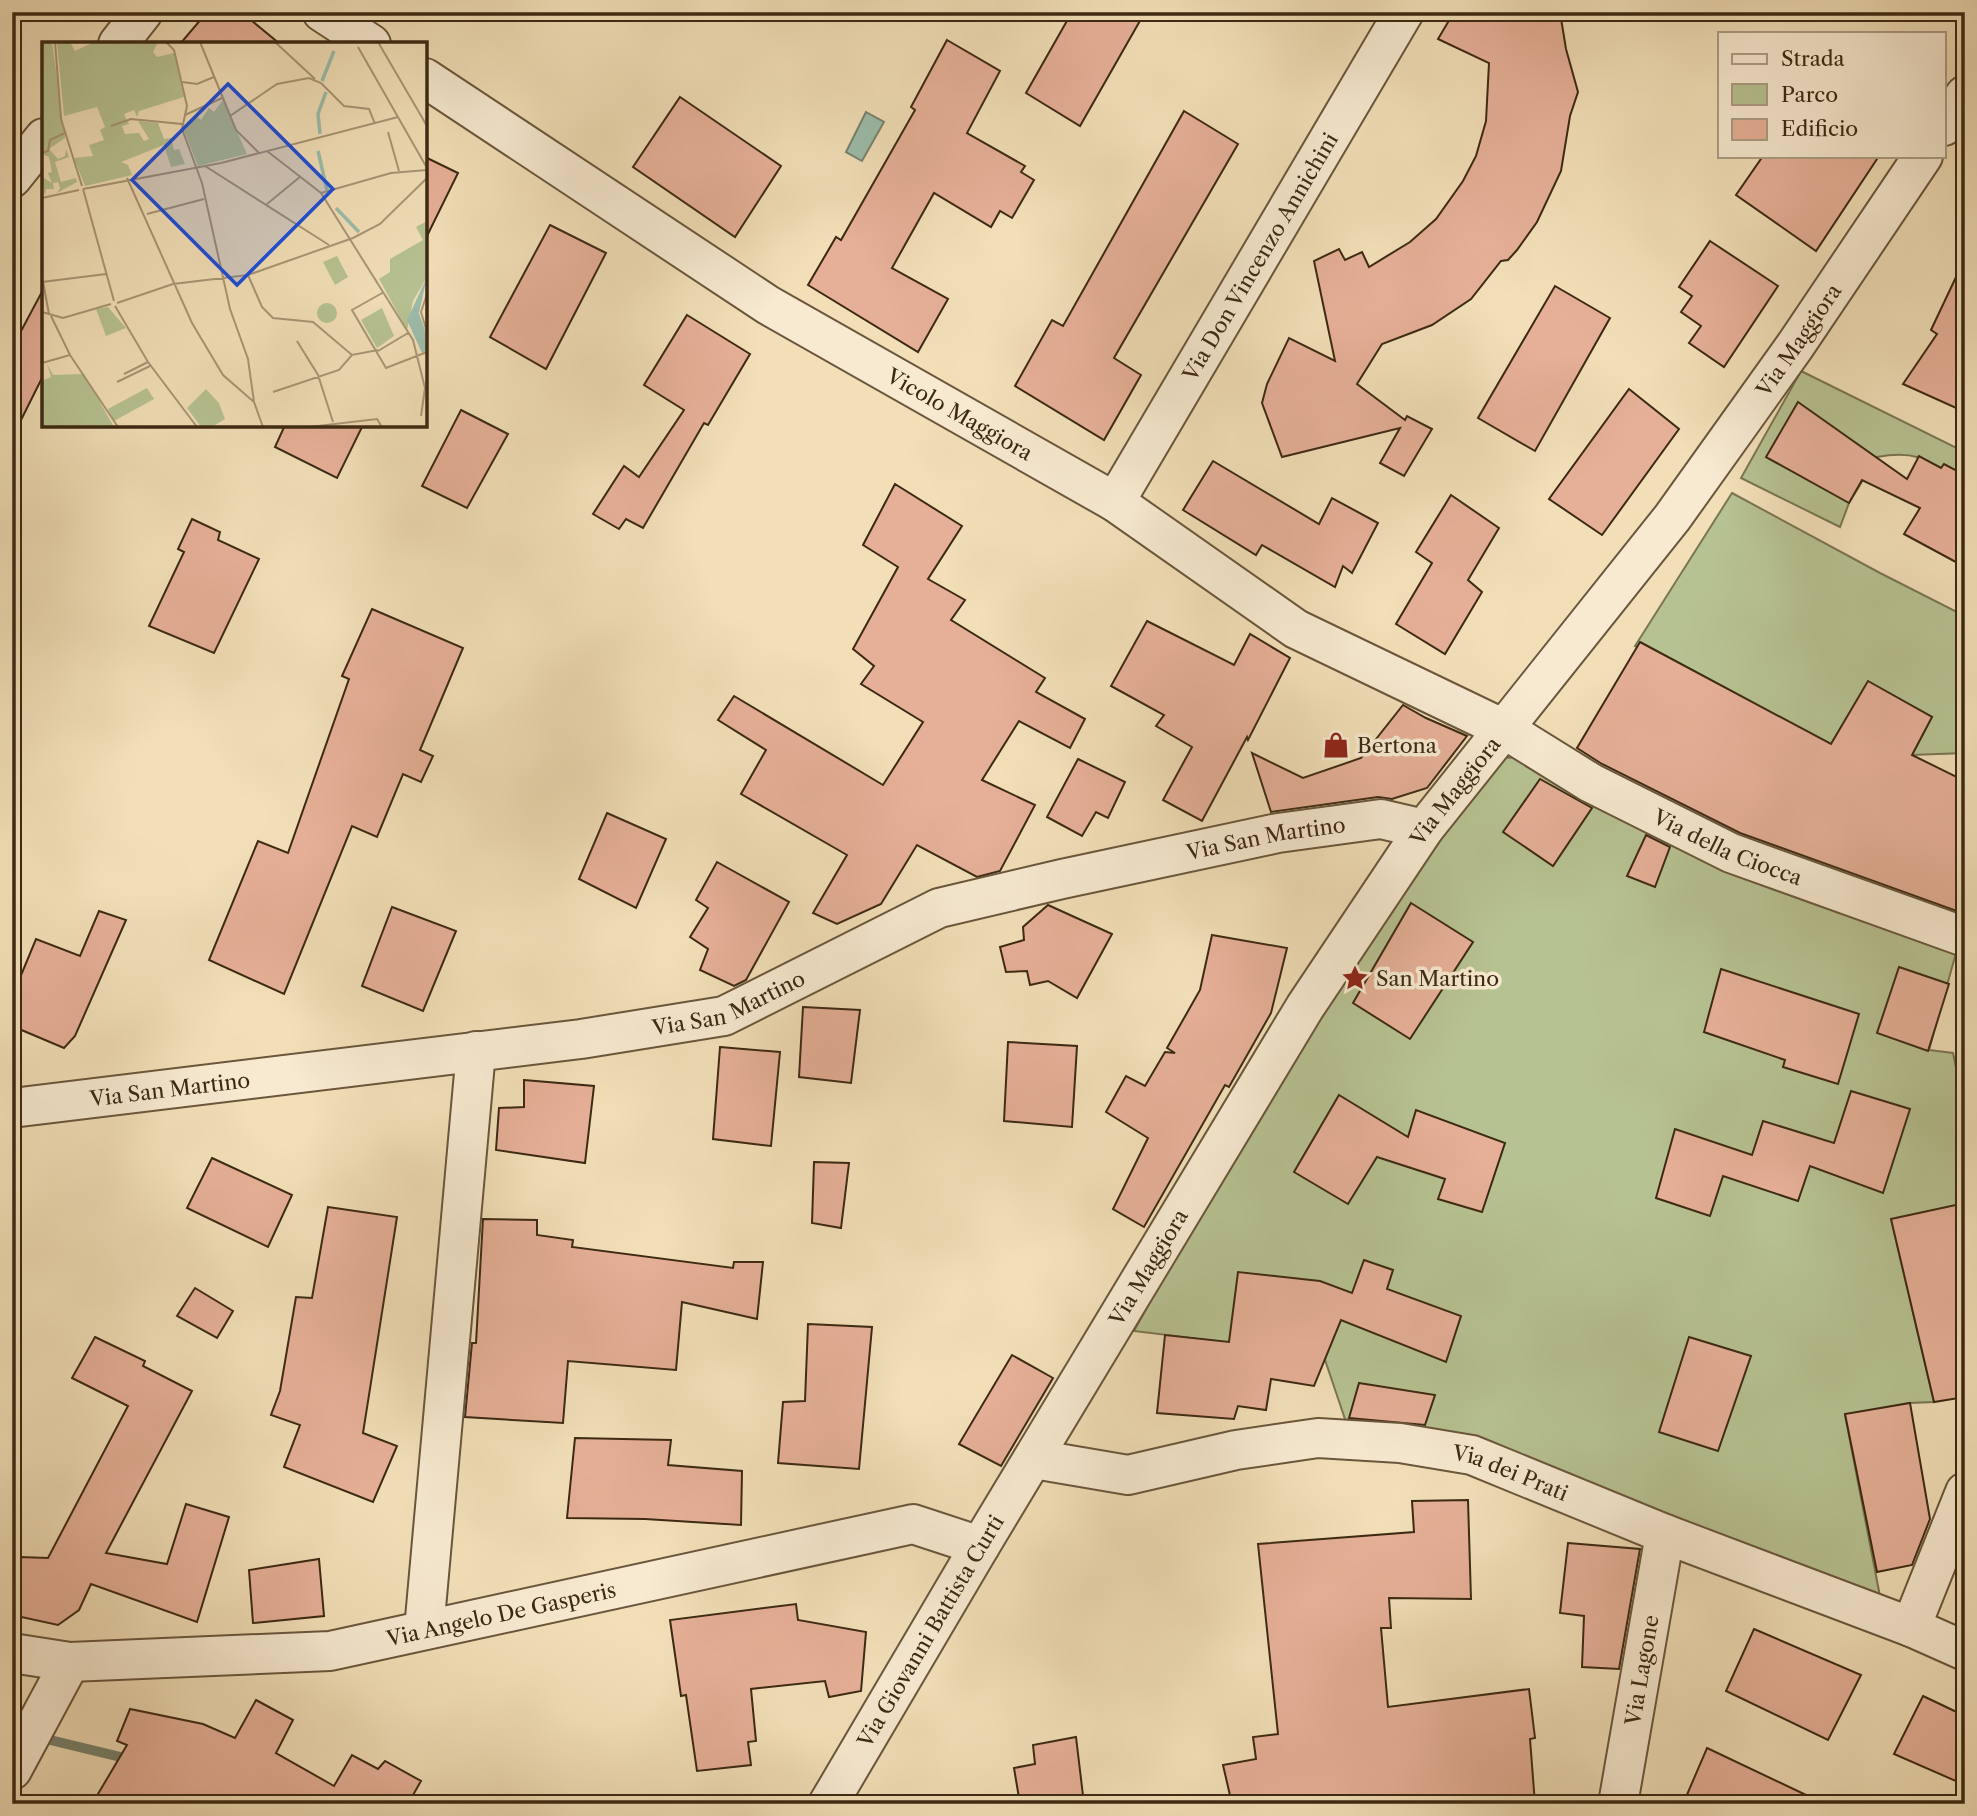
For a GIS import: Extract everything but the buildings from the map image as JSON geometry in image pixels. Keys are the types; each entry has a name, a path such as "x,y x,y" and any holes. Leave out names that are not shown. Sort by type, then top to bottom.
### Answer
{"street":[{"path":"120,42 143,12"},
{"path":"322,12 368,42"},
{"name":"Via Don Vincenzo Annichini","path":"1115,502 1404,12"},
{"name":"Vicolo Maggiora","path":"427,79 768,305 1115,502 1296,629 1504,729"},
{"path":"1946,122 1965,94"},
{"path":"12,178 42,140"},
{"name":"Via Maggiora","path":"1034,1459 1305,1007 1424,830 1672,517 1795,346 1922,158"},
{"name":"Via della Ciocca","path":"1504,729 1591,783 1731,853 1965,937"},
{"name":"Via San Martino","path":"12,1108 581,1039 724,1016 939,908 1278,833 1381,819 1424,830"},
{"path":"424,1630 476,1051"},
{"name":"Via dei Prati","path":"1034,1459 1128,1475 1236,1450 1318,1438 1400,1443 1472,1455 1665,1534 1911,1627 1965,1651"},
{"name":"Via Giovanni Battista Curti","path":"828,1804 1034,1459"},
{"path":"1911,1627 1965,1492"},
{"name":"Via Angelo De Gasperis","path":"12,1653 69,1662 330,1651 913,1524 980,1546"},
{"name":"Via Lagone","path":"1618,1804 1665,1534"},
{"path":"12,1770 69,1662"}],"green space":[{"path":"1801,371 1965,452 1965,483 1933,463 1914,456 1877,457 1849,503 1840,527 1741,478"},
{"path":"1732,493 1965,616 1965,753 1912,755 1932,717 1868,682 1831,744 1635,646"},
{"path":"1536,757 1574,793 1809,902 1956,953 1929,1050 1953,1053 1965,1112 1965,1204 1891,1219 1934,1402 1910,1403 1845,1415 1884,1617 1347,1425 1323,1354 1134,1331 1195,1220 1299,1049 1402,889 1497,758"}],"shaded area":[{"path":"866,112 884,122 862,161 846,152"}],"waterway":[{"path":"42,1738 133,1760"}],"place":[{"name":"Bertona","path":"1336,745"},
{"name":"San Martino","path":"1355,978"}]}
